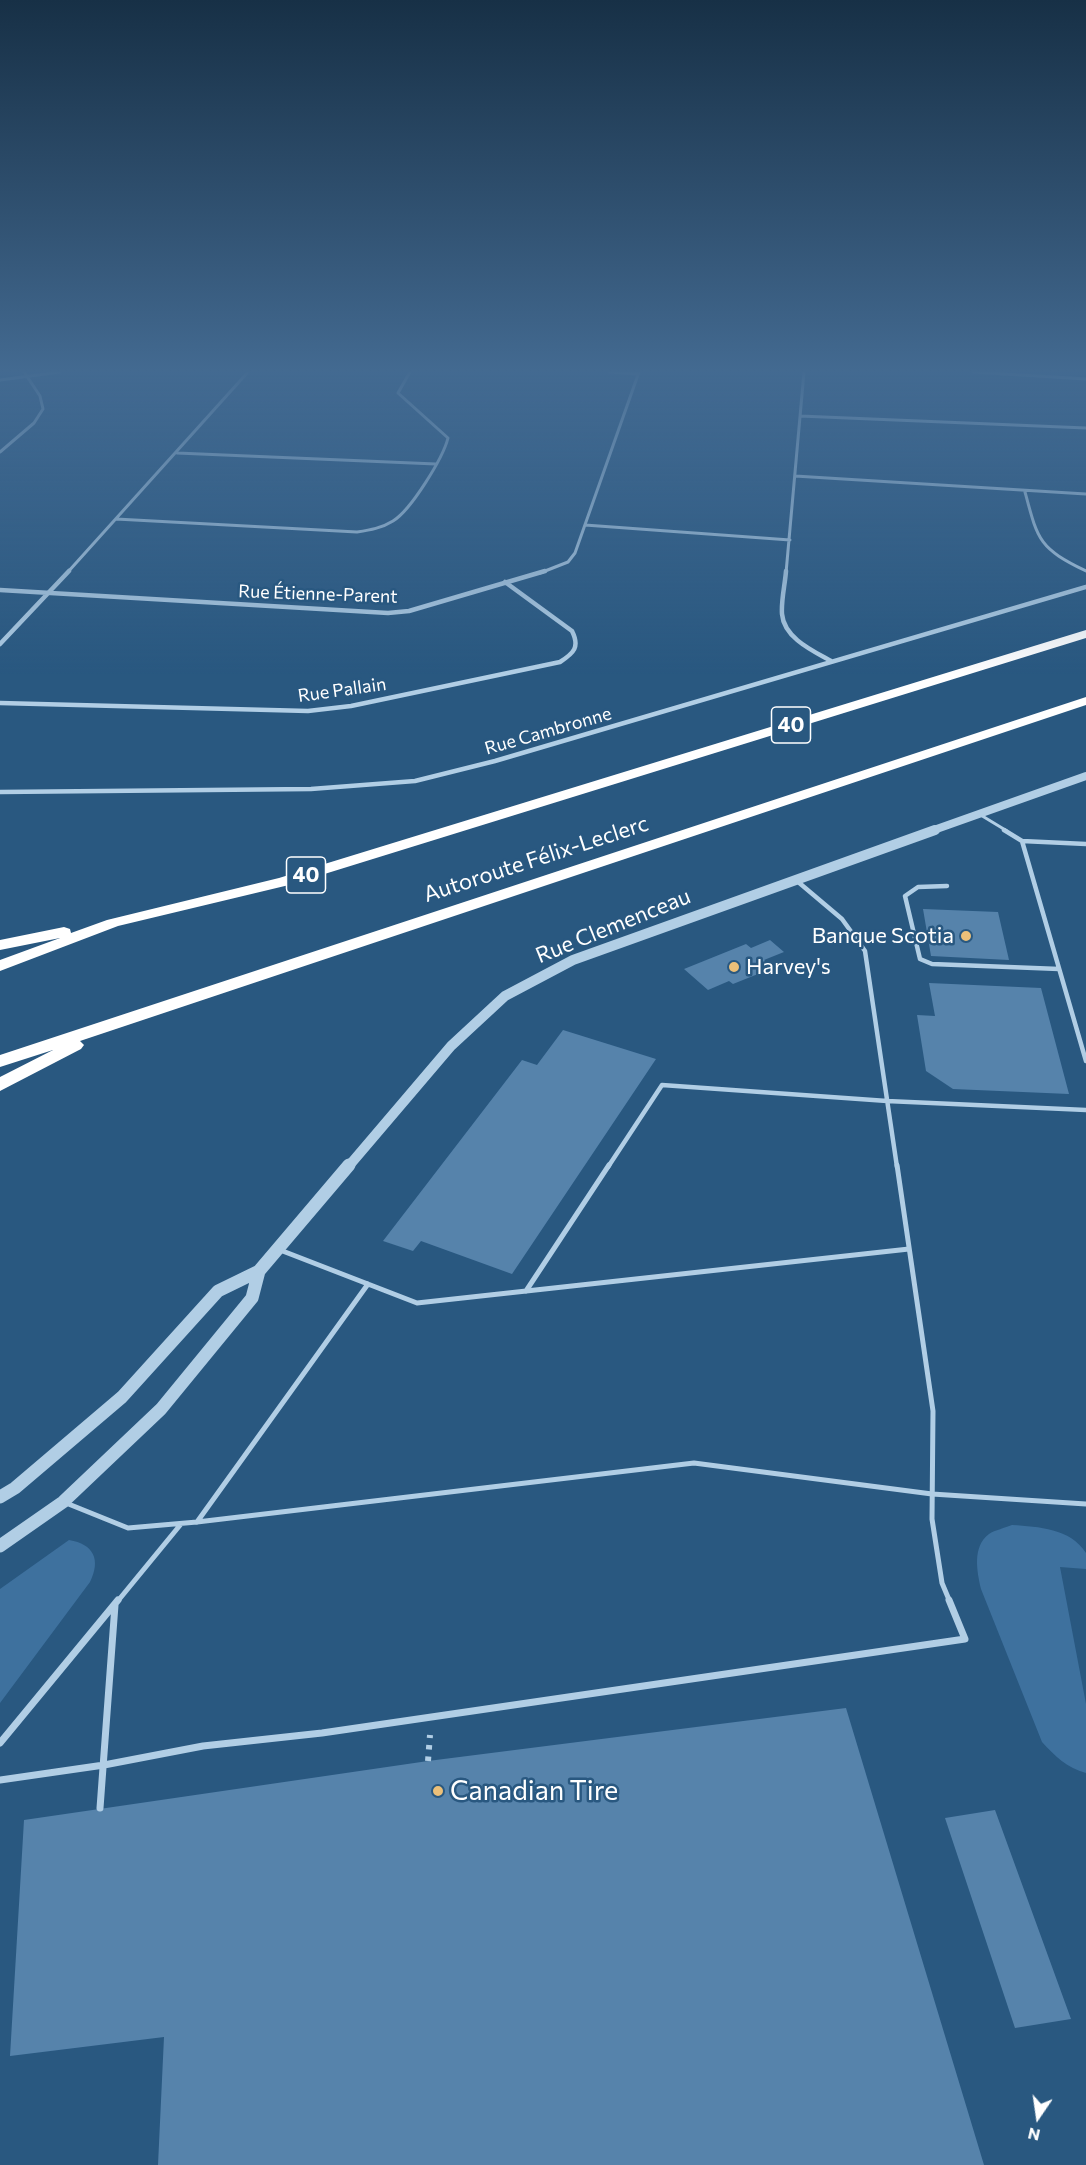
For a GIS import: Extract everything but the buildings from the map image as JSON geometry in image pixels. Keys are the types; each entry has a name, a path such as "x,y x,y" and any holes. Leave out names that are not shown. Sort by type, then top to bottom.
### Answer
{"highway":[{"name":"40","path":"0,966 112,923 284,882 1086,634"},
{"name":"Autoroute Félix-Leclerc","path":"0,1061 1086,700"},
{"path":"0,945 112,923"},
{"path":"0,1085 121,1021"}],"street":[{"path":"0,644 158,473"},
{"path":"116,519 357,532 379,530 397,519 430,473"},
{"name":"Rue Étienne-Parent","path":"0,590 388,613 409,610 556,568 568,562 575,553 603,473"},
{"path":"831,661 800,643 787,630 782,615 795,476 1086,494"},
{"path":"1025,492 1038,538 1043,547 1086,571"},
{"path":"585,525 790,540"},
{"name":"Rue Pallain","path":"0,703 308,711 351,706 537,667 560,662 572,655 577,648 578,640 572,631 505,582"},
{"name":"Rue Cambronne","path":"0,792 311,789 415,781 495,760 1086,587"},
{"name":"Rue Clemenceau","path":"0,1546 63,1502 161,1409 252,1298 260,1271 278,1249 451,1046 504,996 573,960 1086,776"},
{"name":"Rue Clemenceau","path":"0,1497 15,1488 122,1398 218,1291 260,1271"}],"lane":[{"path":"979,814 1022,841 1086,844"},
{"path":"1022,841 1086,1061"},
{"path":"0,1780 104,1765 203,1746 322,1733 965,1640 942,1582 932,1519 933,1411 865,951 843,919 794,879"},
{"path":"947,886 916,887 908,890 905,896 920,958 933,964 1059,969"},
{"path":"525,1291 662,1085 887,1101 1086,1110"},
{"path":"278,1249 417,1303 909,1249"},
{"path":"197,1522 368,1284"},
{"path":"63,1502 128,1528 181,1524 694,1462 932,1494 1086,1504"},
{"path":"0,1743 181,1524"},
{"path":"100,1808 115,1605"}],"path":[{"path":"428,1761 431,1717"}],"shaded area":[{"path":"1012,1525 1053,1530 1071,1538 1086,1553 1086,1569 1060,1567 1086,1704 1086,1773 1067,1765 1042,1742 981,1589 977,1567 980,1546 989,1534"},
{"path":"69,1540 84,1545 93,1554 95,1567 90,1582 0,1703 0,1589"}],"place":[{"name":"Banque Scotia","path":"966,936"},
{"name":"Harvey's","path":"734,967"},
{"name":"Canadian Tire","path":"438,1791"}]}
